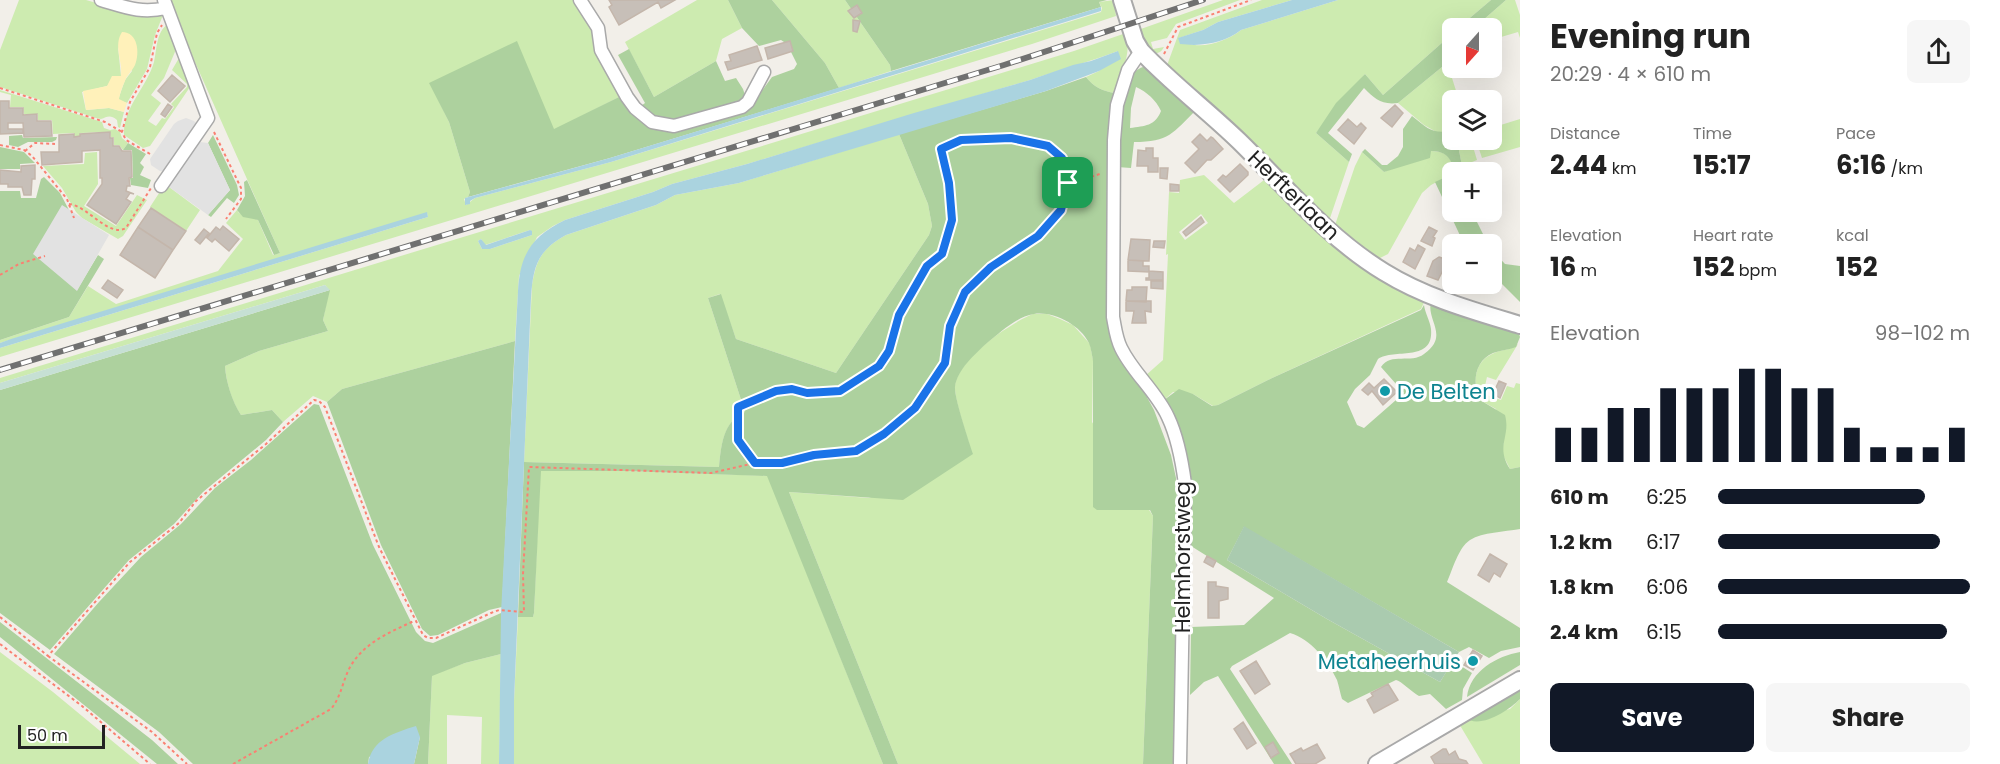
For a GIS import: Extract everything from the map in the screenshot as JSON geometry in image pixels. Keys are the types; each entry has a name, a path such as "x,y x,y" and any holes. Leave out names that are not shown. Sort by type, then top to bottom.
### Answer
{"street":[{"path":"101,0 141,11 167,9 208,118 157,184"},
{"path":"580,0 598,28 601,50 627,97 635,108 652,122 674,126 742,107 748,102 764,72"},
{"name":"Herfterlaan","path":"1122,0 1141,51 1232,135 1328,230 1369,263 1397,280 1429,295 1520,325"},
{"name":"Helmhorstweg","path":"1141,51 1128,70 1117,105 1114,165 1113,317 1122,349 1168,417 1177,439 1185,484 1180,764"},
{"path":"1377,764 1520,680"}],"path":[{"path":"1153,64 1165,54 1178,27 1251,0"},
{"path":"122,132 130,102 150,67 157,33 164,22 167,9"},
{"path":"0,88 105,122 122,132 126,140 150,154"},
{"path":"210,129 216,135 241,188 241,199 226,219"},
{"path":"48,656 130,562 179,523 196,501 266,444 314,400 326,407 379,547 415,621 423,635 428,638 436,638 499,610 524,612 523,574 529,467 711,473 755,463 782,463 814,455 856,451 884,434 915,408 945,363 950,326 965,292 991,267 1038,236 1061,210 1068,183 1062,158 1048,146 1011,138 961,140 941,149 949,183 952,220 942,254 927,266 899,315 889,351 879,366 840,391 807,393 792,389 776,391 738,407 738,440 755,463"},
{"path":"25,151 35,143 55,144"},
{"path":"0,145 25,151 32,156 62,192 74,218"},
{"path":"1068,183 1083,177 1090,178 1101,174 1110,170 1114,165"},
{"path":"69,204 76,205 114,230 122,231 157,184"},
{"path":"0,275 19,264 45,256"},
{"path":"0,617 48,656 152,732 187,764"},
{"path":"233,764 331,709 339,699 341,688 352,663 371,643 415,621"},
{"path":"0,644 82,706 150,764"}],"green space":[{"path":"19,0 86,0 142,16 163,15 155,35 147,69 127,103 118,100 125,80 132,71 118,47 121,76 107,86 82,92 86,110 109,108 124,112 120,128 117,120 112,117 96,118 0,87 0,50"},
{"path":"170,0 573,0 594,28 594,44 621,96 554,130 430,83 449,122 470,192 464,199 466,205 475,198 611,162 1101,12 1099,2 1114,0 1116,16 1032,44 0,357 0,348 428,217 427,213 0,343 0,340 69,317 88,286 116,304 218,271 243,239 226,223 237,210 239,213 258,220 273,255 280,253 194,60"},
{"path":"697,0 728,0 742,28 722,39 716,61 654,97 625,42"},
{"path":"728,0 772,0 825,63 839,88 610,158 468,197 470,192 449,122 429,83 517,41 554,129 621,96 654,127 751,106 772,77 794,69 797,64 787,44 781,40 759,46 742,28"},
{"path":"772,0 845,0 890,65 891,71 839,88 825,63"},
{"path":"845,0 1107,0 1099,2 1101,7 891,71 890,65"},
{"path":"1223,0 1240,0 1176,24 1167,38 1151,42 1153,49 1164,47 1159,53 1151,53 1138,30"},
{"path":"1262,0 1292,0 1218,22 1179,38 1193,45 1219,42 1241,30 1338,0 1491,0 1470,18 1442,18 1442,43 1383,95 1365,74 1316,133 1349,162 1329,221 1166,68 1180,30"},
{"path":"1491,0 1506,0 1485,18 1470,18"},
{"path":"1506,0 1515,0 1520,15 1520,38 1518,32 1502,37 1502,18 1485,18"},
{"path":"168,24 177,47 164,78 151,95 161,103 148,121 156,126 162,118 165,119 174,107 171,104 187,87 187,84 172,70 179,58 192,84 150,146 143,148 124,135 127,115 151,71 159,36"},
{"path":"1126,33 1127,56 1115,93 1099,88 1086,77 1099,71 1118,51 1030,80 672,184 565,220 537,237 519,276 515,341 342,389 327,402 313,396 283,422 272,410 241,415 230,392 225,366 259,351 328,331 323,320 329,290 325,285 0,383 0,378 1074,51","holes":["530,230 532,235 490,249 482,249 478,241 481,239 485,245"]},
{"path":"1442,43 1442,67 1398,103 1379,100 1364,88 1328,133 1352,154 1349,162 1316,133 1336,103 1365,74 1383,95"},
{"path":"629,49 654,97 716,61 725,81 736,78 745,95 740,102 672,122 657,120 641,106 645,103 618,55"},
{"path":"1143,67 1148,68 1196,110 1170,135 1146,142 1134,142 1131,168 1117,167 1121,111 1129,82 1135,72","holes":["1136,87 1154,100 1161,111 1153,122 1145,126 1130,128 1131,108"]},
{"path":"1442,67 1442,78 1452,78 1456,90 1442,90 1442,134 1424,125 1398,103"},
{"path":"1086,77 1099,88 1115,93 1111,337 1121,361 1143,390 1154,410 1171,455 1176,478 1179,550 1176,764 1143,764 1153,516 1150,510 1097,510 1093,507 1093,361 1091,349 1085,336 1073,325 1050,315 1034,314 1015,322 977,352 959,374 955,392 973,454 903,500 789,492 898,764 883,764 767,476 626,471 541,471 534,613 533,617 518,617 524,462 719,467 724,435 732,421 745,412 708,298 721,294 736,339 836,373 929,235 932,226 928,204 899,134"},
{"path":"0,90 102,122 104,128 120,132 122,138 128,143 123,150 119,145 114,145 114,138 111,137 110,132 80,133 80,136 74,136 74,133 53,134 52,120 38,120 38,114 24,114 23,107 10,107 11,95 0,92"},
{"path":"1412,116 1430,130 1442,132 1442,150 1459,150 1461,162 1451,162 1445,154 1431,151 1430,158 1384,172 1362,152 1365,149 1382,165 1387,165 1398,156 1403,147 1403,129"},
{"path":"1520,119 1520,147 1482,158 1479,150 1502,150 1502,125"},
{"path":"899,134 928,204 932,226 929,235 836,373 736,339 720,294 708,298 745,412 738,416 728,428 722,443 719,467 524,462 532,285 538,262 551,245 566,235 656,205 675,195 739,183"},
{"path":"22,135 23,138 57,137 52,142 28,142 18,147 9,145 9,136"},
{"path":"213,135 237,185 239,195 234,203 227,198 211,217 208,215 230,190 208,143"},
{"path":"128,143 146,154 140,163 144,167 140,175 151,180 148,188 131,185 132,150 123,150"},
{"path":"0,147 24,152 35,163 20,164 20,169 0,169"},
{"path":"1459,150 1474,150 1477,160 1461,162"},
{"path":"1431,151 1445,154 1451,162 1442,162 1442,179 1422,193 1388,254 1376,260 1334,228 1362,152 1384,172"},
{"path":"97,152 98,184 84,206 116,226 137,195 147,200 123,236 118,239 82,218 62,188 43,166 84,164 85,153"},
{"path":"1204,175 1234,203 1268,177 1425,300 1421,309 1218,405 1213,406 1193,394 1173,392 1164,400 1145,376 1163,360 1169,192 1179,193 1180,180","holes":["1201,214 1208,223 1185,240 1179,232"]},
{"path":"44,177 60,193 69,210 62,206 77,290 98,255 104,259 69,317 0,340 0,191 20,191 21,198 36,198 41,179"},
{"path":"1442,179 1442,197 1435,182"},
{"path":"247,180 280,253 274,255 258,220 243,217 237,210 245,196 244,182"},
{"path":"165,184 200,210 186,231 150,207"},
{"path":"1454,222 1477,222 1483,234 1459,234"},
{"path":"1502,261 1505,264 1520,266 1520,302 1502,284"},
{"path":"325,285 330,290 0,390 0,383"},
{"path":"330,290 323,320 328,331 259,351 225,366 230,391 241,415 272,410 283,422 266,440 203,492 174,524 129,560 50,650 0,613 0,390"},
{"path":"1431,302 1518,331 1520,337 1516,347 1496,352 1482,361 1476,374 1476,387 1480,400 1505,415 1506,429 1503,448 1506,461 1510,469 1520,467 1520,529 1487,534 1470,540 1459,553 1447,582 1520,628 1520,647 1501,651 1489,658 1469,647 1459,652 1244,527 1227,560 1440,682 1453,661 1472,673 1463,689 1462,700 1446,709 1430,694 1419,696 1396,680 1348,703 1342,699 1337,680 1324,658 1312,645 1290,633 1230,669 1292,764 1274,764 1218,676 1204,682 1190,695 1191,627 1244,625 1274,598 1191,546 1190,506 1164,400 1179,389 1193,394 1212,406 1218,405 1421,310 1424,305 1431,329 1430,340 1426,346 1420,351 1378,359 1370,375 1355,389 1347,402 1357,425 1364,428 1404,393 1381,367 1390,360 1419,357 1432,347 1436,334 1430,309"},
{"path":"1033,314 1047,314 1073,325 1090,344 1093,360 1092,422 1153,516 1143,764 898,764 789,492 869,498 972,454 956,397 957,379 972,356 984,345"},
{"path":"515,341 502,607 489,610 438,635 430,636 422,629 381,545 327,402 342,389"},
{"path":"1518,344 1496,380 1487,377 1485,386 1489,388 1487,395 1501,400 1507,386 1514,388 1516,383 1520,384 1520,467 1510,469 1502,453 1504,439 1496,409 1480,400 1477,394 1476,374 1481,362 1486,358 1495,352 1512,348"},
{"path":"314,404 319,405 373,545 416,632 425,641 433,643 501,613 501,654 465,663 432,676 428,764 414,764 420,737 369,757 368,764 193,764 159,732 54,654 141,557 181,524 215,488 251,460"},
{"path":"540,471 626,471 768,476 883,764 514,764 518,617 533,617 534,613"},
{"path":"1244,526 1459,652 1440,682 1227,560"},
{"path":"0,622 152,740 178,764 157,764 0,637"},
{"path":"0,652 53,692 140,764 0,764"},
{"path":"1520,652 1520,665 1467,697 1473,680 1486,666 1502,657"},
{"path":"501,654 499,764 481,764 482,717 447,715 447,764 428,764 432,675 465,663"},
{"path":"1520,686 1520,699 1509,709 1486,720 1471,721 1465,718"},
{"path":"1520,699 1520,764 1483,764 1458,722 1510,709"}],"sand":[{"path":"122,32 131,35 137,49 135,65 119,97 127,103 124,112 109,108 86,110 83,91 107,86 112,76 121,76 118,43"}],"shaded area":[{"path":"186,118 194,121 197,128 193,127 166,172 160,171 151,165 150,159 174,124"},
{"path":"200,142 208,143 230,190 208,215 165,184 176,174"},
{"path":"62,205 109,235 77,291 33,254"}],"water":[{"path":"1292,0 1338,0 1241,30 1219,41 1194,45 1180,44 1178,38 1203,30 1218,22"},
{"path":"1101,7 1101,11 611,162 475,198 470,201 470,204 465,205 465,198 610,158"},
{"path":"1118,51 1121,59 1099,71 1046,91 739,183 675,195 656,205 566,235 549,247 535,269 531,298 514,701 514,764 499,764 501,613 518,291 525,256 536,240 565,220 672,184 1030,80"},
{"path":"427,212 428,217 0,348 0,343 11,339"},
{"path":"530,230 532,235 490,249 482,249 478,241 481,239 486,245"},
{"path":"416,726 420,737 414,764 368,764 374,748 385,738"}],"building":[{"path":"609,0 675,0 661,8 658,2 619,25 609,7 612,5"},
{"path":"857,5 862,13 854,18 848,11"},
{"path":"853,20 860,21 857,32 853,31"},
{"path":"790,41 793,51 768,59 765,48"},
{"path":"757,46 762,60 728,70 725,62 731,61 729,55"},
{"path":"172,75 185,86 170,102 158,91"},
{"path":"0,101 9,101 9,108 23,108 23,115 37,114 37,121 51,121 52,136 24,137 23,123 8,123 8,129 23,129 23,133 0,134"},
{"path":"168,104 172,107 165,117 161,114"},
{"path":"1395,105 1403,113 1392,127 1381,118"},
{"path":"1348,119 1357,127 1361,123 1366,128 1354,144 1338,130"},
{"path":"110,132 113,146 119,146 122,151 131,151 132,177 129,178 130,186 127,186 126,191 134,194 130,193 126,199 131,202 116,224 87,205 102,184 100,150 82,151 82,162 42,165 41,152 59,152 59,135 74,134 74,137 80,134"},
{"path":"1200,134 1207,141 1213,138 1223,149 1211,160 1207,160 1195,173 1185,163 1199,149 1192,142"},
{"path":"1146,148 1153,148 1153,158 1158,158 1158,172 1148,172 1148,166 1137,166 1138,150 1146,151"},
{"path":"1240,164 1248,175 1230,192 1218,180 1223,175 1226,177"},
{"path":"35,165 35,179 32,179 31,195 24,195 22,187 8,187 8,184 0,184 0,170 21,172 21,166"},
{"path":"1160,168 1168,168 1167,179 1160,178"},
{"path":"1170,184 1179,185 1179,191 1170,191"},
{"path":"151,208 186,231 173,250 138,227"},
{"path":"1201,217 1204,222 1186,236 1183,232"},
{"path":"223,226 239,239 229,251 215,239 212,242 207,238 216,227 220,230"},
{"path":"138,227 173,250 155,278 120,255"},
{"path":"1429,227 1437,231 1433,237 1435,238 1432,246 1421,241"},
{"path":"204,229 209,233 200,244 195,240"},
{"path":"1131,239 1150,240 1149,261 1128,260"},
{"path":"1154,241 1165,241 1164,248 1153,247"},
{"path":"1418,245 1425,249 1415,269 1403,262 1410,248 1415,251"},
{"path":"1439,257 1442,258 1442,272 1438,280 1427,276 1433,261"},
{"path":"1128,260 1143,261 1143,266 1149,266 1149,272 1128,271"},
{"path":"1149,271 1163,272 1163,280 1146,280 1149,278"},
{"path":"108,280 123,290 117,298 102,288"},
{"path":"1151,281 1163,281 1163,289 1151,288"},
{"path":"1132,287 1147,287 1146,302 1126,301 1127,290 1132,290"},
{"path":"1126,301 1151,301 1151,312 1145,311 1146,323 1132,323 1134,311 1126,311"},
{"name":"De Belten","path":"1384,379 1397,392 1383,405 1372,391 1368,395 1362,390 1369,383 1374,388"},
{"path":"1499,381 1506,384 1500,398 1493,394"},
{"path":"1490,554 1507,564 1500,577 1494,573 1489,582 1478,575"},
{"path":"1207,556 1216,561 1213,567 1204,562"},
{"path":"1208,582 1216,582 1216,586 1228,588 1228,599 1219,601 1219,618 1208,618"},
{"name":"Metaheerhuis","path":"1473,650 1482,656 1473,670 1464,665"},
{"path":"1256,661 1270,684 1255,694 1240,671"},
{"path":"1388,684 1398,700 1374,713 1367,700 1373,696 1371,693"},
{"path":"1243,722 1256,743 1247,749 1234,729"},
{"path":"1273,742 1279,753 1271,758 1265,747"},
{"path":"1317,744 1325,758 1315,764 1296,764 1290,754 1301,748 1303,751"},
{"path":"1446,749 1449,755 1455,751 1459,759 1468,764 1435,764 1431,757"}],"railway":[{"path":"0,370 1004,65 1203,0"}],"place":[{"name":"De Belten","path":"1385,391"},
{"name":"Metaheerhuis","path":"1473,661"}],"route":[{"path":"1011,138 1048,146 1062,158 1068,183 1061,210 1038,236 991,267 965,292 950,326 945,363 915,408 884,434 856,451 814,455 782,463 755,463 738,440 738,407 776,391 792,389 807,393 840,391 879,366 889,351 899,315 927,266 942,254 952,220 949,183 941,149 961,140 1011,138"}]}
